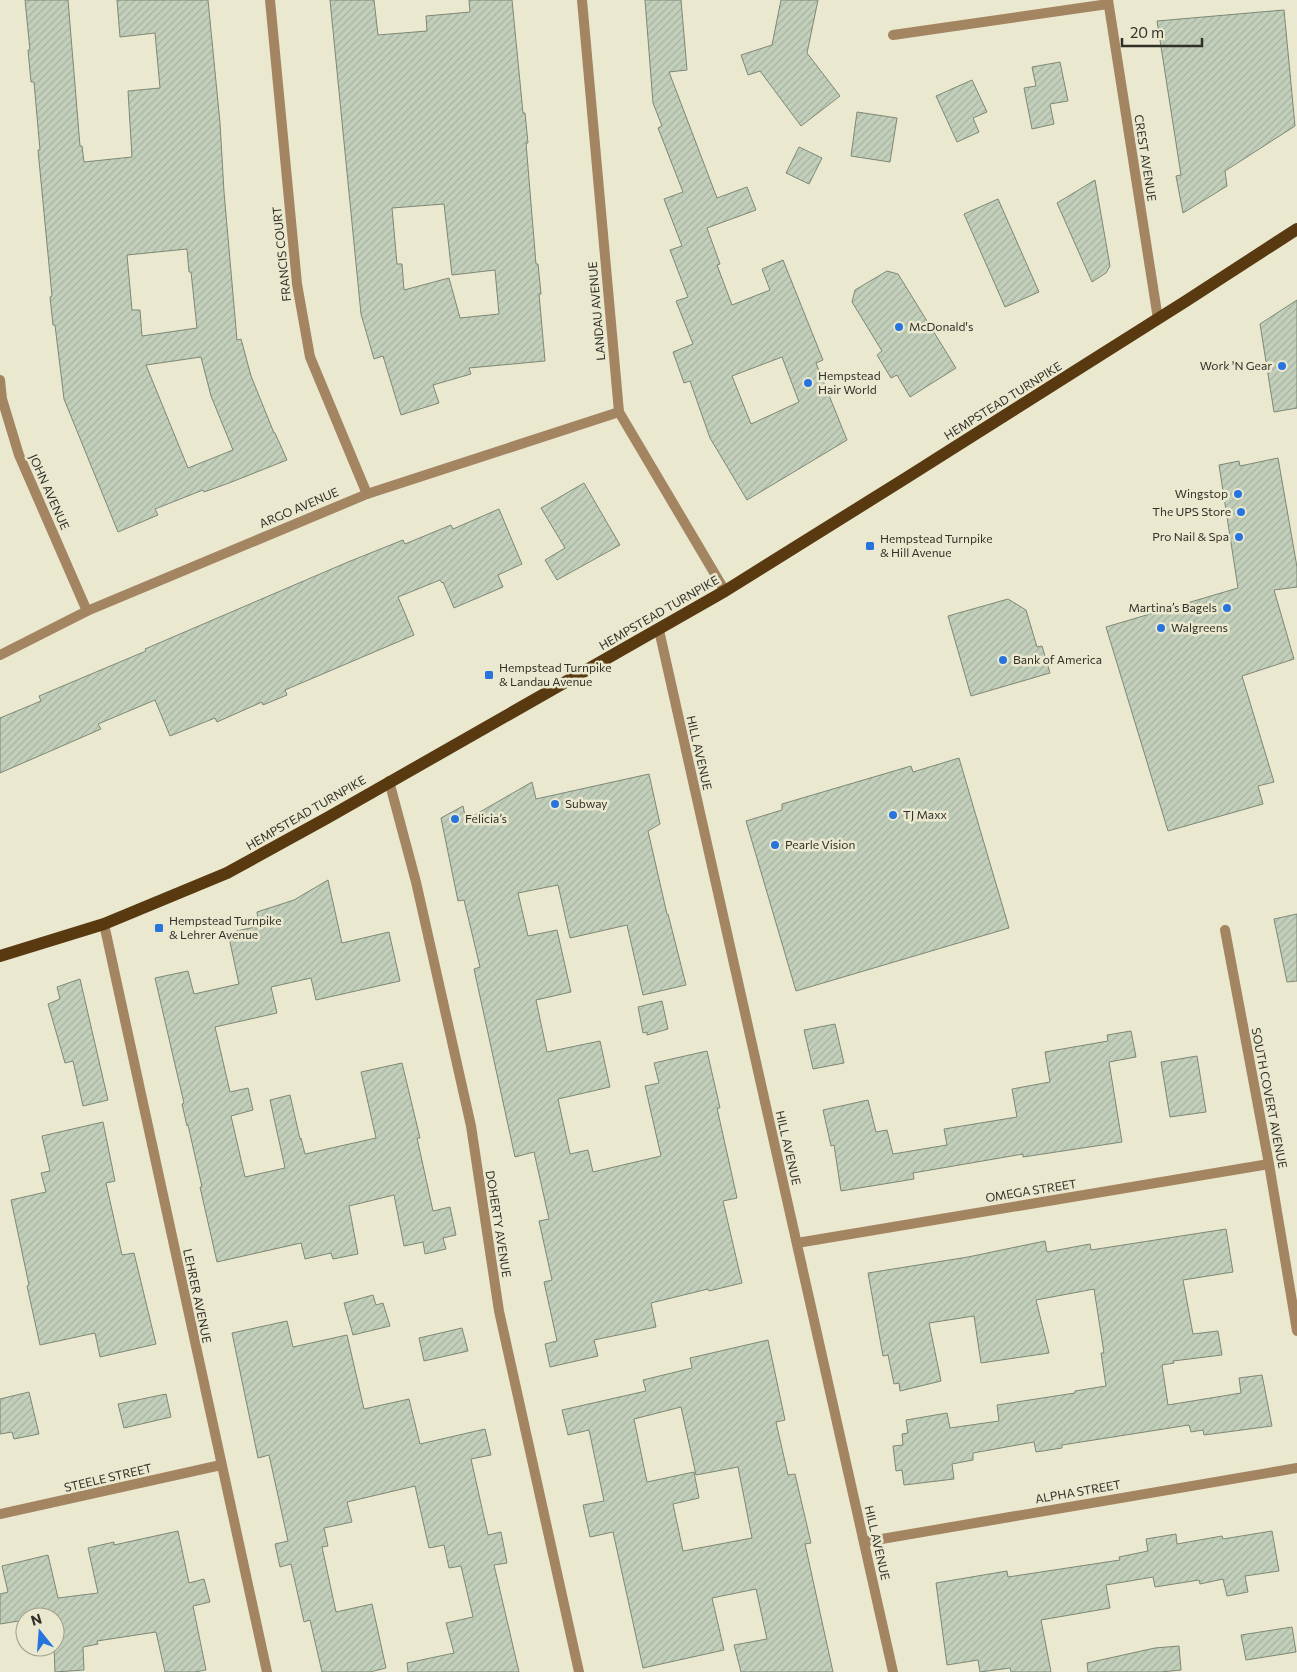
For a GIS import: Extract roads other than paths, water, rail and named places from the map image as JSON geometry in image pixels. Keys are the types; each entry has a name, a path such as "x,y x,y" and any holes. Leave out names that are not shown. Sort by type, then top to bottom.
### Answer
{"main road":[{"name":"HEMPSTEAD TURNPIKE","path":"0,956 104,924 227,873 725,591 1158,319 1297,229"}],"street":[{"name":"FRANCIS COURT","path":"270,0 297,284 310,356 367,494"},
{"name":"LANDAU AVENUE","path":"582,0 619,412 725,591"},
{"path":"893,35 1108,2"},
{"name":"CREST AVENUE","path":"1108,2 1158,319"},
{"name":"JOHN AVENUE","path":"0,380 2,399 19,455 87,611"},
{"name":"ARGO AVENUE","path":"0,655 87,611 367,494 619,412"},
{"name":"HILL AVENUE","path":"659,630 893,1672"},
{"name":"DOHERTY AVENUE","path":"390,781 416,882 471,1126 499,1311 579,1672"},
{"name":"LEHRER AVENUE","path":"104,924 267,1672"},
{"name":"SOUTH COVERT AVENUE","path":"1225,930 1269,1164 1297,1331"},
{"name":"OMEGA STREET","path":"797,1243 1269,1164"},
{"name":"STEELE STREET","path":"0,1514 221,1465"},
{"name":"ALPHA STREET","path":"864,1542 1297,1468"}],"place":[{"name":"McDonald's","path":"899,327"},
{"name":"Work 'N Gear","path":"1282,366"},
{"name":"Hempstead Hair World","path":"808,383"},
{"name":"Wingstop","path":"1238,494"},
{"name":"The UPS Store","path":"1241,512"},
{"name":"Pro Nail & Spa","path":"1239,537"},
{"name":"Hempstead Turnpike & Hill Avenue","path":"870,546"},
{"name":"Martina’s Bagels","path":"1227,608"},
{"name":"Walgreens","path":"1161,628"},
{"name":"Bank of America","path":"1003,660"},
{"name":"Hempstead Turnpike & Landau Avenue","path":"489,675"},
{"name":"Subway","path":"555,804"},
{"name":"TJ Maxx","path":"893,815"},
{"name":"Felicia’s","path":"455,819"},
{"name":"Pearle Vision","path":"775,845"},
{"name":"Hempstead Turnpike & Lehrer Avenue","path":"159,928"}]}
